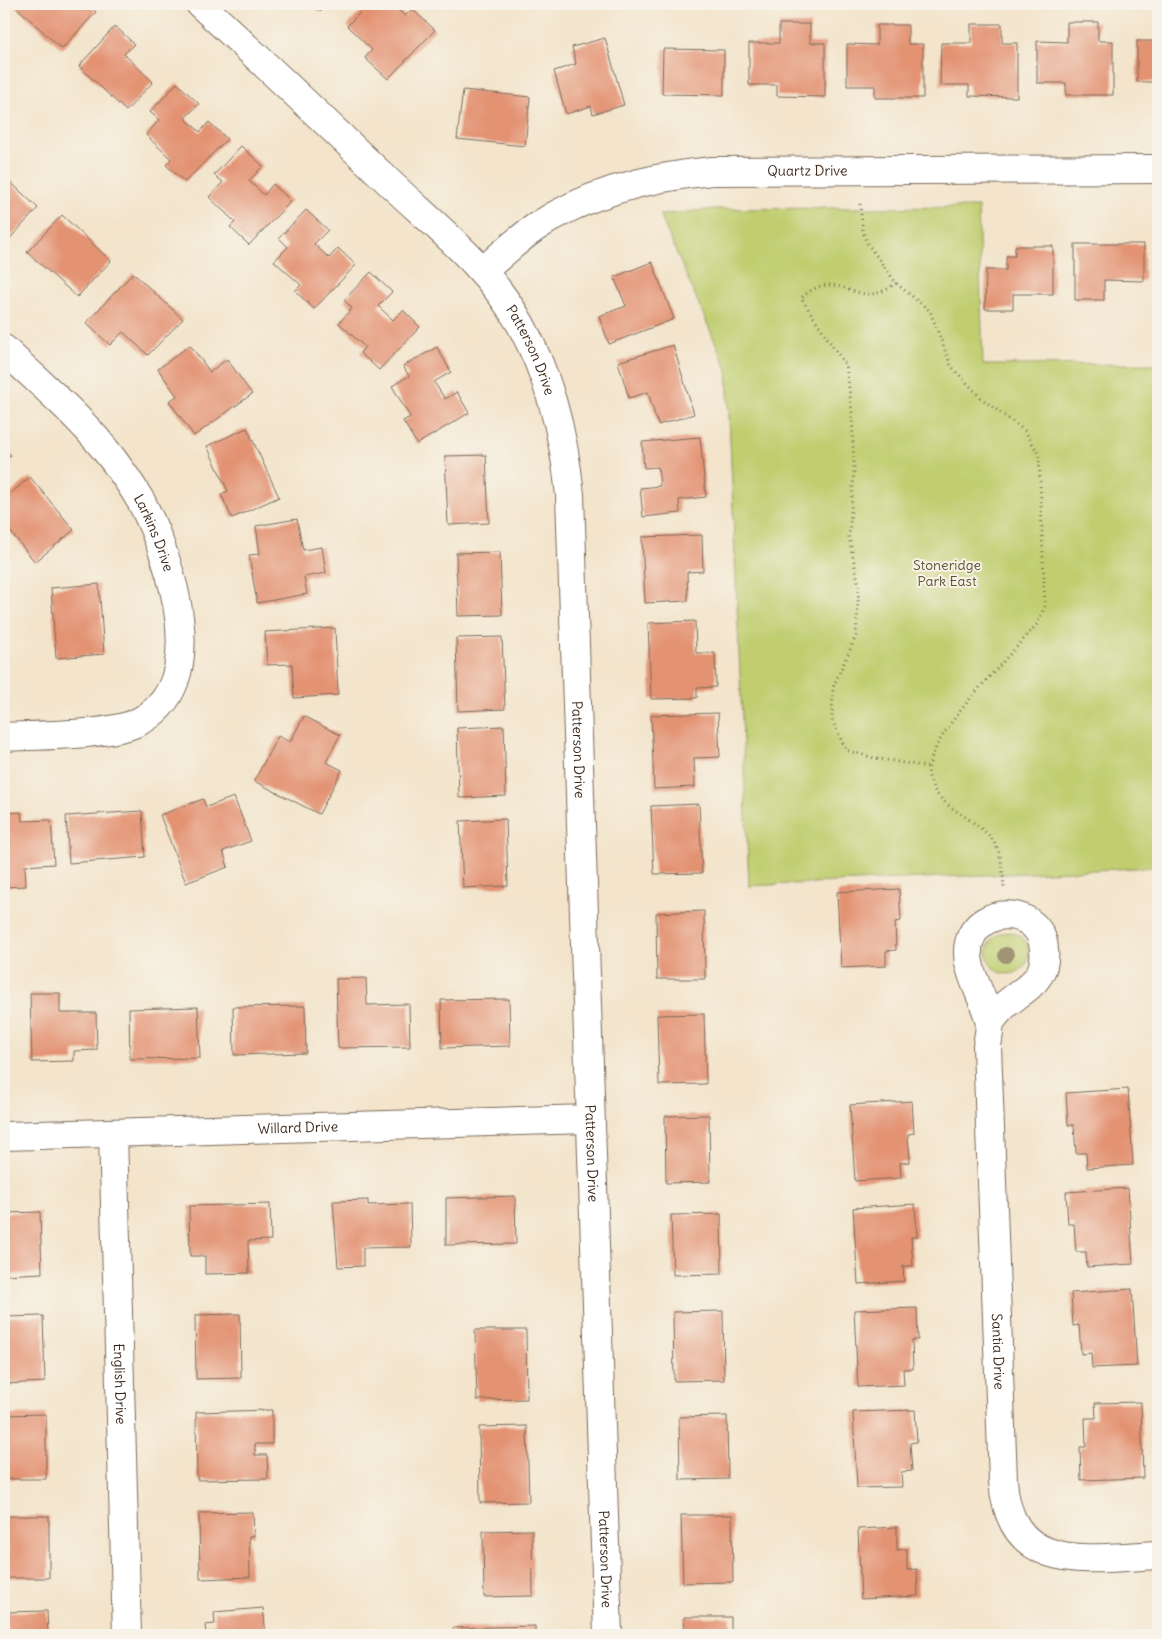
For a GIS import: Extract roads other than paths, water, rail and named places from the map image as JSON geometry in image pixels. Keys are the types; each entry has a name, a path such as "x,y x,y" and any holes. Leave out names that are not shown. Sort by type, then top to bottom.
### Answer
{"street":[{"name":"Patterson Drive","path":"200,4 483,271 508,305 537,357 559,421 570,495 608,1635"},
{"name":"Quartz Drive","path":"483,271 516,242 562,212 627,185 680,174 712,171 1158,169"},
{"name":"Larkins Drive","path":"4,349 81,423 120,470 141,502 156,533 169,572 181,634 179,669 170,695 150,716 137,723 109,730 4,737"},
{"name":"Santia Drive","path":"990,1022 988,1046 995,1310 1002,1469 1007,1507 1020,1532 1027,1540 1053,1555 1079,1559 1158,1555"},
{"name":"Willard Drive","path":"4,1136 590,1119"},
{"name":"English Drive","path":"113,1133 127,1635"}],"park label":[{"name":"Stoneridge Park East","path":"947,574"}]}
